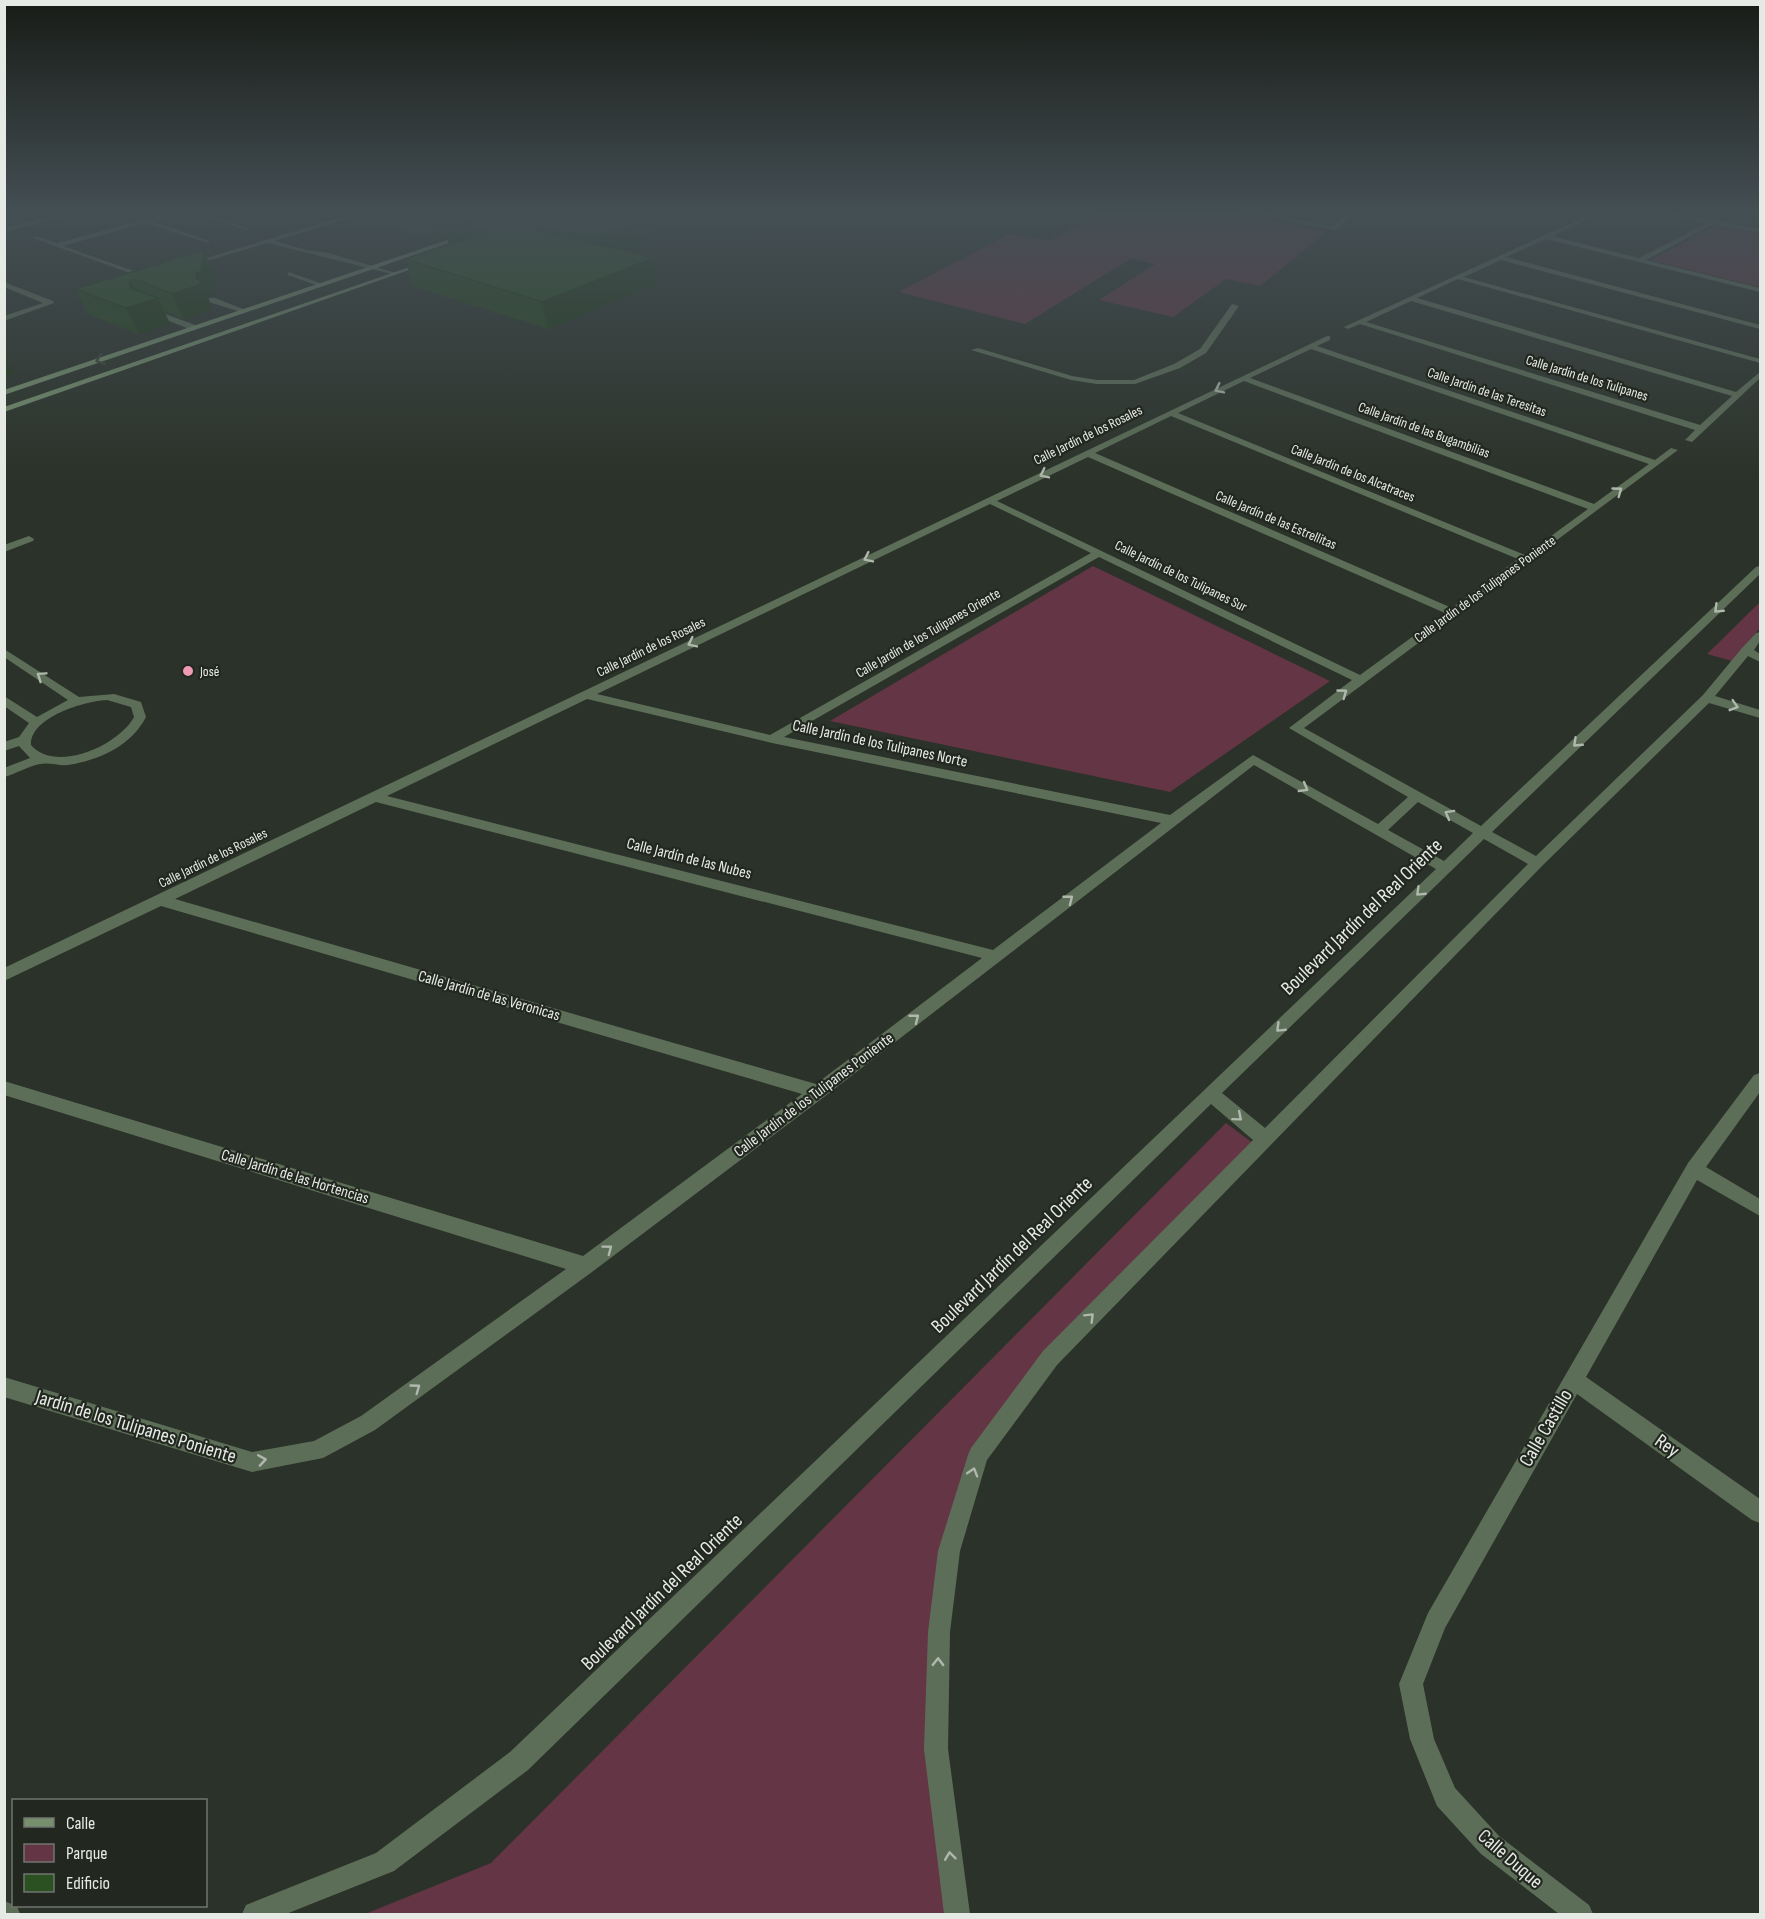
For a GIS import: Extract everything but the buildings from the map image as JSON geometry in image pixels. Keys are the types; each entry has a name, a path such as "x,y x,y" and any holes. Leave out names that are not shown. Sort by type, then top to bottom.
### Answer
{"street":[{"path":"4,319 49,303"},
{"path":"219,303 244,311"},
{"path":"4,393 269,303"},
{"path":"4,410 312,303"},
{"path":"1348,327 1403,303"},
{"path":"1423,303 1738,395"},
{"path":"1547,303 1761,361"},
{"path":"1669,303 1761,327"},
{"path":"975,350 1071,378 1097,382 1136,382 1178,366 1203,351 1234,306"},
{"path":"146,309 195,328"},
{"name":"Calle Jardín de los Tulipanes","path":"1360,322 1702,429"},
{"name":"Calle Jardín de los Rosales","path":"4,975 1327,338"},
{"name":"Calle Jardín de las Teresitas","path":"1310,346 1656,463"},
{"path":"1689,440 1761,374"},
{"name":"Calle Jardín de las Bugambilias","path":"1243,378 1595,508"},
{"name":"Calle Jardín de los Alcatraces","path":"1170,413 1526,559"},
{"name":"Calle Jardín de los Tulipanes Poniente","path":"1417,796 1295,728 1674,450"},
{"name":"Calle Jardín de las Estrellitas","path":"1087,453 1453,612"},
{"name":"Calle Jardín de los Tulipanes Sur","path":"988,501 1361,680"},
{"path":"4,549 30,539"},
{"name":"Calle Jardín de los Tulipanes Oriente","path":"772,739 1099,553"},
{"name":"Boulevard Jardín del Real Oriente","path":"255,1914 385,1862 519,1761 1445,868 1761,569"},
{"path":"957,1914 936,1749 939,1632 949,1551 978,1455 1050,1358 1537,863 1753,655 1761,635"},
{"path":"4,652 76,701"},
{"name":"Calle Jardín de los Tulipanes Norte","path":"584,695 772,739 1171,820"},
{"path":"4,747 25,739 36,722 54,710 76,701 102,696 123,698 137,705 140,717 132,731 114,746 89,756 62,761 40,759 31,754 26,747 25,739"},
{"path":"1707,698 1761,714"},
{"path":"4,700 36,722"},
{"path":"4,773 40,759"},
{"name":"Calle Jardín de los Tulipanes Poniente","path":"368,1422 585,1266 818,1092 1253,759 1379,831"},
{"path":"1445,868 1379,831 1417,796 1537,863"},
{"name":"Calle Jardín de las Nubes","path":"374,797 995,956"},
{"name":"Calle Jardín de las Veronicas","path":"160,900 818,1092"},
{"name":"Calle Castillo","path":"1446,1797 1422,1739 1411,1684 1436,1621 1694,1169 1761,1080"},
{"name":"Calle Jardín de las Hortencias","path":"4,1088 585,1266"},
{"path":"1211,1094 1265,1139"},
{"path":"1694,1169 1761,1208"},
{"name":"Rey","path":"1574,1380 1761,1512"},
{"name":"Jardín de los Tulipanes Poniente","path":"4,1387 252,1462 316,1451 368,1422"},
{"name":"Calle Duque","path":"1446,1797 1490,1845 1580,1914"}],"green space":[{"path":"941,303 1060,303 1025,324"},
{"path":"1110,303 1193,303 1173,317"},
{"path":"1093,566 1330,681 1170,792 830,721"},
{"path":"1760,602 1760,628 1732,661 1707,654"},
{"path":"1226,1123 1253,1143 972,1454 930,1746 950,1914 365,1914 491,1863"}],"place":[{"name":"José","path":"188,671"}]}
